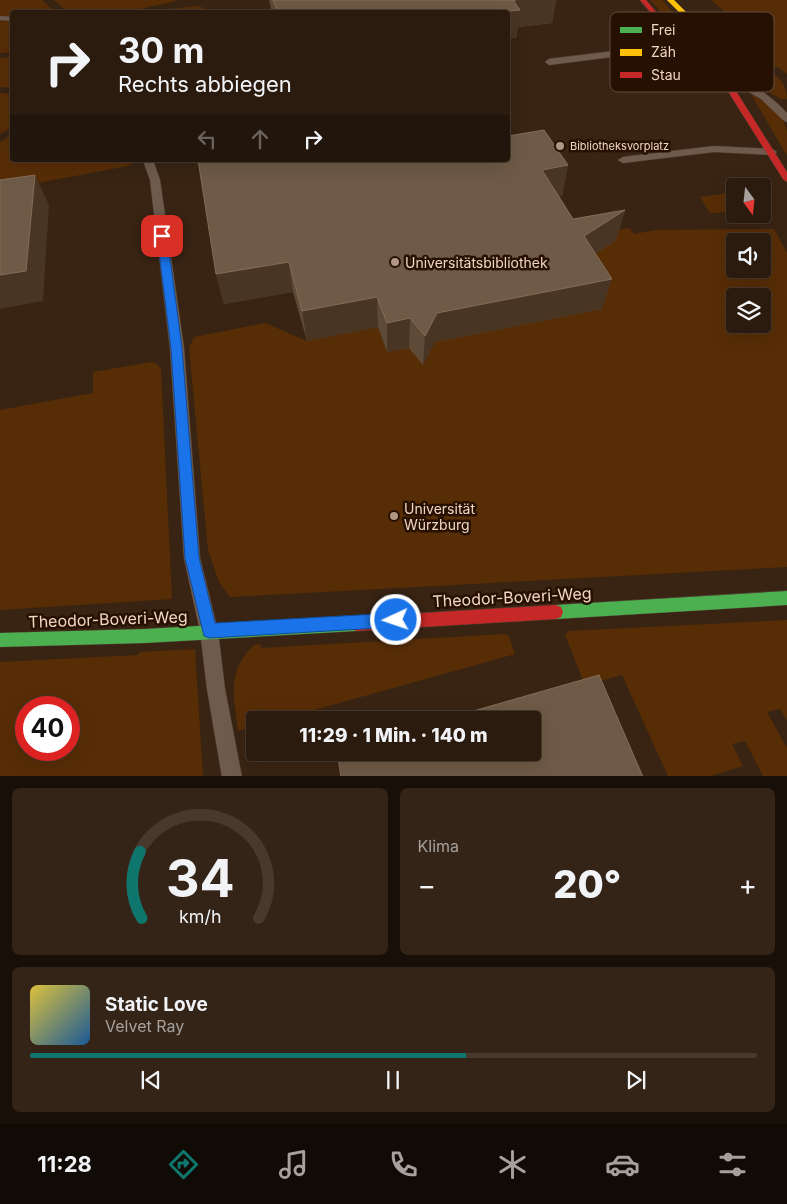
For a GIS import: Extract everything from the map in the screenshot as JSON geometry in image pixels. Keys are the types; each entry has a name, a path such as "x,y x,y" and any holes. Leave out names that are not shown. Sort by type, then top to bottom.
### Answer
{"street":[{"path":"643,0 653,12"},
{"path":"670,0 683,12"},
{"path":"733,92 772,152 787,179"},
{"name":"Theodor-Boveri-Weg","path":"0,640 144,636 787,598"}],"lane":[{"path":"546,59 567,52 593,56 610,54"},
{"path":"757,92 779,108 787,119"},
{"path":"623,160 714,149 772,152"},
{"path":"149,162 155,180 177,348 192,558 209,631 216,690 232,776"}],"shaded area":[{"path":"0,0 42,0 53,10 10,10 10,17 0,16"},
{"path":"54,0 176,1 136,10 65,10"},
{"path":"650,0 662,0 673,12 661,12"},
{"path":"711,0 787,0 787,74 774,66 774,12 725,12"},
{"path":"196,6 206,10 161,10"},
{"path":"0,20 10,21 10,52 0,53"},
{"path":"10,57 10,88 0,87 0,58"},
{"path":"774,74 786,90 787,99 781,99 769,92 774,92"},
{"path":"0,93 10,94 10,128 0,134"},
{"path":"751,94 768,105 782,120 787,132 787,156"},
{"path":"10,135 10,162 135,162 128,166 0,190 0,142"},
{"path":"726,193 726,212 710,213 700,197"},
{"path":"629,228 634,234 656,230 774,229 787,253 787,567 230,597 219,582 208,550 189,348 194,337 265,323 307,341 378,327 387,352 412,347 415,354 420,358 427,344 583,235"},
{"path":"152,362 157,364 161,370 172,599 0,610 0,410 93,393 93,372"},
{"path":"787,620 787,721 780,709 767,712 787,748 787,776 763,776 745,741 732,744 743,766 711,776 668,776 622,675 585,685 565,635 569,631"},
{"path":"505,634 509,636 515,654 310,711 246,711 246,729 238,731 234,696 236,675 245,655 254,645 260,644 261,648"},
{"path":"195,649 203,776 0,776 0,662 138,655 140,652"}],"building":[{"path":"273,0 513,0 520,10 510,11 277,10"},
{"name":"Universitätsbibliothek","path":"544,130 568,165 542,170 573,219 625,210 584,236 612,279 437,313 425,336 410,318 387,323 377,297 302,311 289,262 216,274 198,162 510,162 510,136"},
{"path":"35,175 26,271 0,275 0,180"},
{"path":"599,675 643,776 341,776 338,761 541,761 541,711 473,711"}],"traffic: fast":[{"path":"556,612 787,598"},
{"path":"0,640 145,636 356,624"}],"traffic: slow":[{"path":"670,0 683,12"}],"traffic: jam":[{"path":"643,0 653,12"},
{"path":"732,92 787,179"},
{"path":"356,624 556,612"}],"place":[{"name":"Bibliotheksvorplatz","path":"560,146"},
{"name":"Universitätsbibliothek","path":"395,262"},
{"name":"Universität Würzburg","path":"394,516"}],"route":[{"path":"162,236 177,348 192,558 209,631 396,620"}]}
